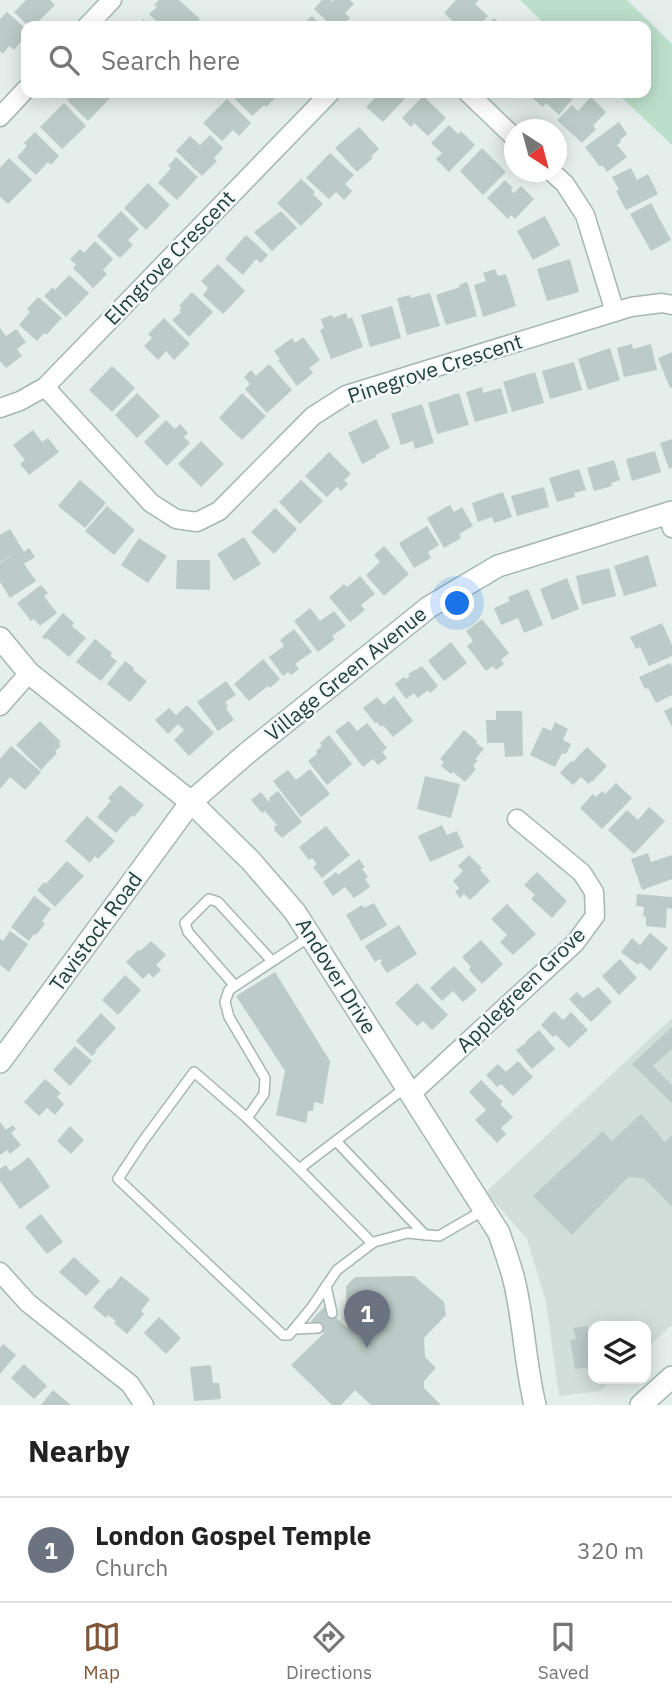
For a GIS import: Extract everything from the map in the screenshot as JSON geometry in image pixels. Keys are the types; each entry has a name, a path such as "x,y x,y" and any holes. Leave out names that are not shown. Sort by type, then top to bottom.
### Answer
{"street":[{"path":"92,21 112,0"},
{"path":"0,117 21,94"},
{"name":"Elmgrove Crescent","path":"0,408 20,401 45,387 325,98"},
{"path":"473,98 504,127"},
{"path":"563,182 585,215 615,312"},
{"name":"Pinegrove Crescent","path":"45,387 151,503 176,519 197,522 219,511 313,416 346,395 631,307 662,303 672,305"},
{"name":"Village Green Avenue","path":"191,802 246,754 429,607 498,566 670,518"},
{"name":"Andover Drive","path":"0,638 29,673 191,802 251,861 295,912 499,1233 514,1280 535,1405"},
{"path":"0,706 29,673"},
{"name":"Tavistock Road","path":"0,1062 191,802"},
{"name":"Applegreen Grove","path":"408,1091 575,943 595,916 594,892 582,873 517,819"},
{"path":"0,1272 28,1303 130,1384 145,1405"},
{"path":"641,1405 672,1377"}],"lane":[{"path":"235,986 188,932 185,923 209,899 218,902 272,961"},
{"path":"247,1118 264,1094 265,1078 229,1017 225,1002 229,990 310,936"},
{"path":"372,1243 247,1118 194,1072 118,1179 283,1335 289,1335 294,1329 337,1270 372,1243 407,1233 439,1236 484,1210"},
{"path":"299,1169 408,1091"},
{"path":"336,1141 425,1235"},
{"path":"326,1286 332,1313"},
{"path":"294,1329 318,1328"}],"shaded area":[{"path":"672,1018 672,1325 651,1344 651,1321 588,1321 588,1384 608,1384 600,1391 559,1396 546,1302 527,1239 486,1192"}],"green space":[{"path":"520,0 627,0 648,21 542,21"},
{"path":"651,23 672,44 672,145 622,98 651,98"}],"building":[{"path":"26,0 50,0 55,5 39,21 23,21 14,12"},
{"path":"159,0 179,0 200,19 157,21 149,14 157,7 154,5"},
{"path":"322,0 350,0 354,4 345,13 350,18 347,21 327,21 314,9"},
{"path":"456,0 479,0 475,4 488,16 483,21 453,21 444,13"},
{"path":"7,12 21,25 21,41 14,50 9,46 3,54 0,51 0,19"},
{"path":"69,98 110,98 88,121 67,100"},
{"path":"234,98 275,98 266,107 264,105 252,116"},
{"path":"375,98 405,98 383,122 366,107"},
{"path":"421,98 425,98 446,118 428,136 414,123 411,127 402,118"},
{"path":"532,98 573,98 559,115 546,103 543,107"},
{"path":"592,98 606,112 593,126 596,129 582,143 567,129 567,119 558,119 572,105 578,111"},
{"path":"227,99 251,123 239,136 233,130 222,141 203,123"},
{"path":"64,103 86,126 62,149 40,127"},
{"path":"619,122 627,134 617,145 627,157 607,172 585,147"},
{"path":"449,125 458,134 461,131 475,145 449,172 436,159 442,153 431,143"},
{"path":"359,127 379,149 357,172 335,148"},
{"path":"35,132 59,156 51,165 48,162 36,175 17,157 27,146 24,143"},
{"path":"210,135 223,148 214,158 217,161 202,176 176,151 190,136 200,145"},
{"path":"482,148 504,170 504,174 483,195 460,171"},
{"path":"330,153 354,175 345,184 352,191 344,200 336,192 329,199 306,178"},
{"path":"176,157 198,177 177,200 158,183 171,168 168,166"},
{"path":"9,158 32,180 8,204 0,197 0,168"},
{"path":"631,168 637,180 648,174 658,194 626,210 612,177"},
{"path":"301,179 323,204 301,226 277,203"},
{"path":"504,181 513,188 511,190 514,193 521,186 534,199 515,219 511,215 508,219 487,198"},
{"path":"148,183 170,205 146,230 124,208"},
{"path":"651,203 671,240 651,251 630,214"},
{"path":"121,211 139,229 128,240 133,245 120,258 97,236"},
{"path":"281,211 297,228 272,251 254,232"},
{"path":"545,216 560,245 533,260 517,231"},
{"path":"246,235 268,255 261,263 256,259 243,275 225,259"},
{"path":"95,241 113,259 103,270 107,274 93,288 73,268 76,265 70,259 80,249 84,253"},
{"path":"570,259 579,292 547,301 537,269"},
{"path":"218,264 245,291 223,314 203,295 208,288 201,281"},
{"path":"495,269 498,276 506,274 516,306 483,317 474,285 486,281 483,273"},
{"path":"69,275 89,293 66,317 44,296 53,287 55,290"},
{"path":"466,282 477,316 446,325 436,295 460,287 459,285"},
{"path":"192,292 213,312 189,337 172,320 181,312 179,311 182,308 179,306"},
{"path":"430,293 440,326 407,335 397,298"},
{"path":"38,297 62,318 37,341 19,325 30,312 27,309"},
{"path":"392,306 401,338 370,347 361,315"},
{"path":"346,313 348,319 352,317 363,347 331,359 320,330 324,328 321,319"},
{"path":"164,318 190,344 174,360 166,351 158,360 144,346 152,338 148,334"},
{"path":"0,328 6,336 16,329 26,342 17,349 22,356 6,368 0,361"},
{"path":"303,337 320,360 309,368 313,373 297,386 274,351 292,338 295,343"},
{"path":"632,344 633,349 651,344 657,370 624,377 617,348"},
{"path":"610,348 620,380 588,390 578,359"},
{"path":"672,352 672,387 670,388 658,358"},
{"path":"574,362 582,390 550,399 542,371"},
{"path":"269,364 292,390 267,413 245,389 250,384 244,377 251,370 256,376"},
{"path":"112,366 135,388 112,412 89,390"},
{"path":"535,372 544,403 512,412 503,382"},
{"path":"482,387 483,393 501,388 508,413 475,422 466,392"},
{"path":"137,393 160,416 137,438 115,415"},
{"path":"242,393 266,416 242,440 219,418"},
{"path":"459,393 469,425 437,434 428,403"},
{"path":"422,404 434,443 415,449 413,441 401,445 391,414"},
{"path":"376,419 390,448 362,464 348,433"},
{"path":"166,420 175,429 180,424 188,433 184,437 190,443 167,466 144,442"},
{"path":"33,430 42,442 48,438 59,452 29,475 20,464 25,460 13,445"},
{"path":"672,439 672,468 669,469 660,443"},
{"path":"201,441 224,464 201,487 178,464"},
{"path":"655,451 661,472 632,481 626,459"},
{"path":"329,452 351,474 344,480 348,484 341,491 337,487 327,497 305,476"},
{"path":"614,460 620,480 611,483 612,486 594,491 587,468"},
{"path":"579,469 586,490 574,493 575,497 557,502 549,478"},
{"path":"80,480 106,503 85,528 58,506"},
{"path":"301,480 323,501 300,524 279,502"},
{"path":"544,487 549,507 517,516 511,496"},
{"path":"503,492 512,517 494,523 492,517 478,522 472,503"},
{"path":"450,505 454,512 462,507 473,526 459,534 461,538 444,548 427,518"},
{"path":"107,506 135,530 114,555 85,531"},
{"path":"275,508 297,529 274,554 251,532"},
{"path":"427,526 439,545 428,552 431,558 414,568 399,543"},
{"path":"10,529 24,552 29,548 35,557 24,564 36,581 10,598 0,582 0,563 15,553 0,562 0,535"},
{"path":"244,537 261,564 234,581 217,554"},
{"path":"139,538 167,556 148,583 121,565"},
{"path":"384,546 409,574 384,596 366,575 380,562 374,555"},
{"path":"648,555 657,586 624,596 614,566"},
{"path":"177,560 210,560 210,590 176,589"},
{"path":"609,568 616,596 582,605 576,576"},
{"path":"360,576 375,594 361,605 365,610 350,622 329,597 344,584 347,587"},
{"path":"567,578 579,609 552,620 540,589"},
{"path":"41,585 48,593 44,596 57,613 40,626 34,619 31,621 17,603"},
{"path":"528,589 543,625 524,633 518,618 501,625 494,608 510,601 508,597"},
{"path":"310,608 320,621 334,611 346,626 332,636 335,639 318,652 294,621"},
{"path":"63,613 74,623 72,626 86,638 69,657 47,638 46,640 42,637"},
{"path":"482,619 509,653 501,660 504,664 496,670 493,666 486,671 467,646 473,641 466,631"},
{"path":"662,623 672,645 672,656 649,666 640,647 636,649 630,637"},
{"path":"294,629 312,652 295,664 299,669 291,675 288,672 283,676 269,657 284,646 280,640"},
{"path":"95,639 112,653 110,656 117,661 101,681 76,662"},
{"path":"451,642 467,663 444,681 428,661"},
{"path":"263,659 280,679 249,701 234,684"},
{"path":"125,661 147,681 130,702 107,684"},
{"path":"670,663 672,695 656,703 639,677"},
{"path":"422,666 438,686 418,698 414,693 406,699 395,684"},
{"path":"226,681 236,695 225,702 234,720 218,731 197,702"},
{"path":"394,696 413,721 393,737 383,725 381,727 375,723 363,708 377,697 384,705"},
{"path":"187,705 214,733 189,756 174,740 184,730 178,724 168,734 155,720 169,708 176,715"},
{"path":"672,707 672,727 664,711"},
{"path":"496,711 522,711 523,756 505,757 504,743 487,743 486,720 496,720"},
{"path":"40,721 61,742 61,746 55,751 57,753 41,770 16,745"},
{"path":"349,721 357,731 367,723 387,748 382,752 387,758 378,765 373,759 363,767 335,731"},
{"path":"555,722 568,729 563,740 571,744 566,754 562,753 555,767 530,755 543,727 551,731"},
{"path":"464,730 484,749 475,759 478,760 473,766 476,769 465,782 441,766 444,762 440,759"},
{"path":"329,735 352,764 327,785 308,761 317,754 316,751 322,746 320,743"},
{"path":"11,746 41,772 25,790 10,777 0,789 0,759"},
{"path":"587,747 607,766 589,784 581,777 573,785 560,773"},
{"path":"310,769 330,794 301,817 273,781 288,770 296,780"},
{"path":"425,776 460,784 451,818 417,809"},
{"path":"616,783 632,798 602,829 580,808 593,794 596,797 602,791 605,794"},
{"path":"120,785 144,805 116,833 97,817 111,801 108,798"},
{"path":"278,791 302,822 282,838 274,830 277,825 251,800 261,792 269,802 269,798"},
{"path":"649,807 665,821 634,854 608,830 627,810 638,820"},
{"path":"87,816 115,841 98,859 95,856 90,863 65,841"},
{"path":"442,825 447,835 457,831 464,847 430,862 418,836"},
{"path":"326,826 350,855 322,878 313,867 317,864 312,858 309,860 299,847"},
{"path":"648,853 651,862 672,855 672,879 642,890 631,859"},
{"path":"469,855 490,881 470,900 464,894 460,898 455,892 459,888 453,881 463,871 458,866"},
{"path":"359,859 365,867 362,869 368,877 365,879 370,887 354,898 345,887 333,896 323,882 336,872 338,875"},
{"path":"67,861 84,876 55,907 37,890"},
{"path":"537,872 567,901 552,918 531,899 535,895 524,885"},
{"path":"637,894 672,897 672,909 667,908 666,928 646,926 644,907 636,906"},
{"path":"34,896 51,909 42,921 45,924 29,941 11,927"},
{"path":"374,903 387,925 361,941 346,915 362,905 364,908"},
{"path":"507,904 536,934 513,955 500,942 507,935 491,919"},
{"path":"399,925 417,954 387,973 380,963 382,961 380,959 375,962 365,946"},
{"path":"10,931 28,944 9,972 0,965 0,939 3,941"},
{"path":"650,933 668,948 650,971 621,952 632,938 640,945"},
{"path":"481,940 503,964 482,984 469,970 471,967 462,957"},
{"path":"151,941 166,955 156,965 161,970 153,978 149,973 143,979 126,962"},
{"path":"620,959 637,978 619,995 602,976"},
{"path":"454,966 477,990 463,1002 453,991 442,1001 430,988"},
{"path":"275,972 330,1061 323,1104 314,1102 313,1111 308,1111 306,1123 276,1115 285,1071 236,996"},
{"path":"125,975 141,990 118,1015 102,1000"},
{"path":"417,983 448,1015 432,1030 423,1021 417,1026 395,1003"},
{"path":"598,987 612,1002 591,1022 569,999 577,992 583,998"},
{"path":"554,1011 563,1020 571,1012 588,1030 569,1048 541,1025"},
{"path":"101,1013 116,1028 92,1056 76,1041"},
{"path":"672,1027 672,1049 653,1066 672,1085 672,1103 632,1064"},
{"path":"539,1030 555,1049 532,1069 516,1050"},
{"path":"75,1046 92,1061 70,1086 53,1070"},
{"path":"518,1061 533,1077 513,1096 501,1084 497,1087 486,1075 498,1064 506,1072"},
{"path":"45,1079 61,1093 57,1097 64,1104 55,1115 47,1108 39,1116 24,1102"},
{"path":"481,1080 503,1102 500,1104 513,1117 501,1128 506,1134 497,1143 475,1120 486,1110 469,1092"},
{"path":"641,1114 665,1142 672,1135 672,1207 644,1178 628,1177 572,1235 533,1196 603,1131 612,1141"},
{"path":"0,1122 6,1130 13,1125 16,1129 11,1133 21,1145 10,1154 7,1150 0,1155"},
{"path":"70,1126 84,1140 71,1154 57,1141"},
{"path":"29,1157 50,1187 20,1209 0,1181 0,1169 6,1165 10,1171"},
{"path":"41,1214 63,1242 47,1254 25,1227"},
{"path":"74,1257 100,1281 86,1296 59,1272"},
{"path":"121,1276 150,1299 141,1311 144,1314 127,1334 114,1323 116,1321 108,1315 106,1318 93,1307"},
{"path":"414,1276 444,1302 446,1315 424,1338 425,1357 436,1368 424,1381 424,1388 441,1405 371,1405 355,1390 341,1405 332,1405 291,1365 324,1333 311,1321 325,1306 347,1328 346,1286 355,1277"},
{"path":"159,1317 181,1338 166,1354 144,1333"},
{"path":"587,1326 588,1368 575,1369 570,1340 576,1339 573,1328"},
{"path":"3,1344 16,1355 0,1374 0,1348"},
{"path":"24,1364 47,1386 34,1399 11,1378"},
{"path":"211,1365 213,1383 219,1383 221,1399 194,1401 190,1367"},
{"path":"53,1390 71,1405 41,1405"}],"place":[{"name":"London Gospel Temple","path":"367,1348"}]}
